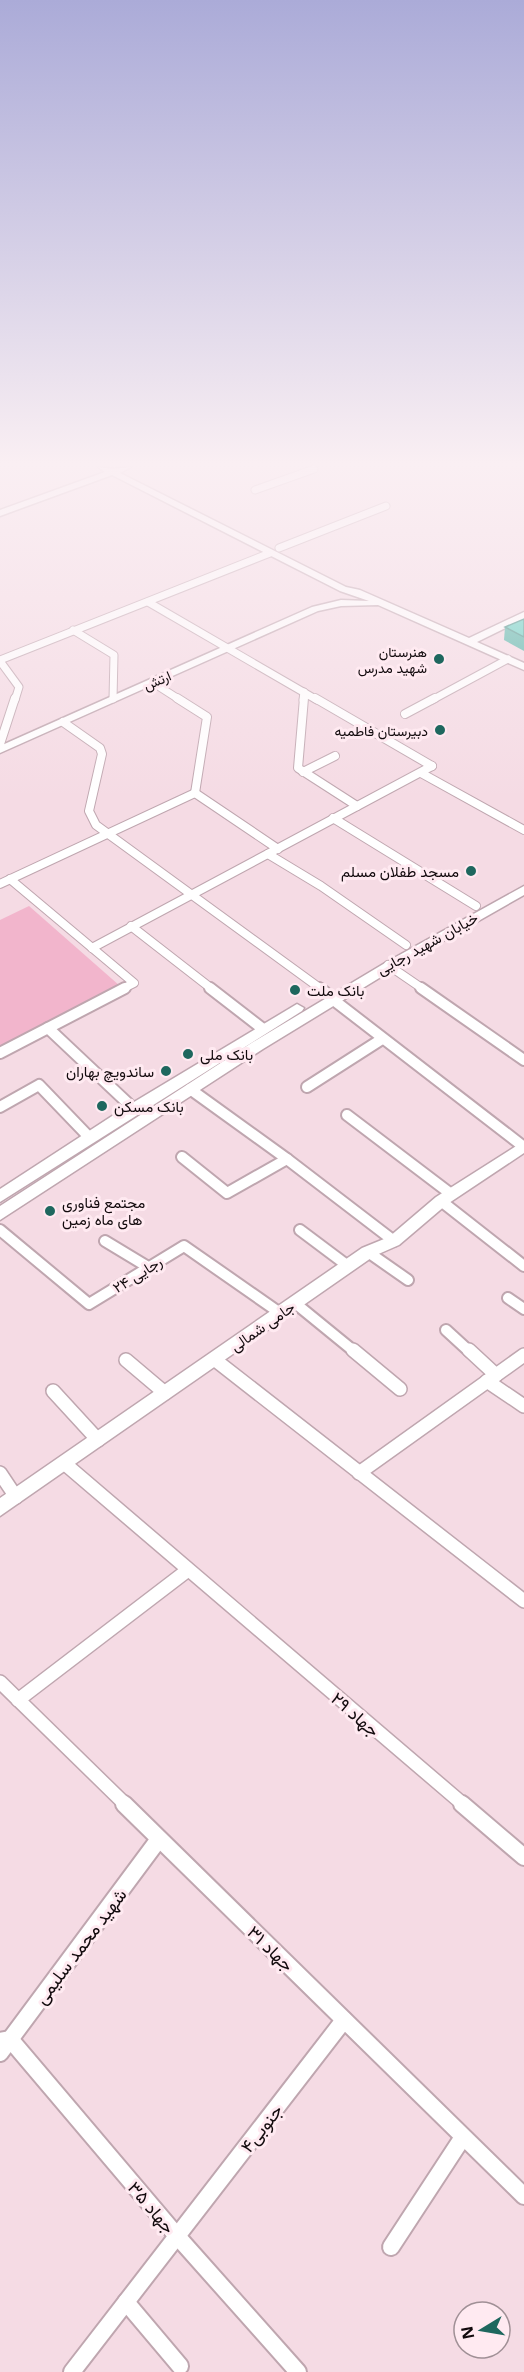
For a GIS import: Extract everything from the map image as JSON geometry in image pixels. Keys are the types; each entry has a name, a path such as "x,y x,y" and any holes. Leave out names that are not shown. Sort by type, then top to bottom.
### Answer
{"main road":[{"path":"321,578 343,590 357,592 524,667"},
{"path":"336,578 353,585 357,592"},
{"path":"315,609 328,596 328,582"},
{"name":"ارتش","path":"0,750 315,609 341,603 370,603 389,606"},
{"path":"469,642 524,615"},
{"name":"خیابان شهید رجایی","path":"0,1214 62,1163 89,1137 263,1029 388,965 476,906 524,879"},
{"name":"خیابان شهید رجایی","path":"0,1196 190,1089 406,945 524,890"},
{"name":"جامی شمالی","path":"0,1508 368,1252 394,1241 446,1198 524,1146"}],"street":[{"path":"0,744 19,687 0,661 209,578"},
{"path":"92,948 432,766 148,602"},
{"path":"73,630 114,655 113,699"},
{"path":"405,714 508,659"},
{"path":"152,682 207,717 195,793"},
{"path":"301,770 304,692"},
{"path":"63,722 100,748 102,754 89,811 96,825 328,995 382,1040 524,1146"},
{"path":"301,770 335,756"},
{"path":"301,770 357,806"},
{"path":"421,773 524,830"},
{"path":"0,884 195,793"},
{"path":"195,793 278,849"},
{"path":"333,818 476,906"},
{"path":"268,854 321,886 406,945"},
{"path":"0,1053 134,983 10,879"},
{"path":"131,926 263,1029"},
{"path":"388,965 524,1060"},
{"path":"48,1028 134,1109"},
{"path":"307,1087 382,1040"},
{"path":"0,1107 39,1085 89,1137"},
{"path":"190,1089 287,1159 394,1241"},
{"path":"348,1115 524,1266"},
{"path":"182,1157 227,1193 287,1159"},
{"name":"رجایی ۲۴","path":"0,1230 89,1304 184,1246 280,1313"},
{"path":"300,1230 348,1266"},
{"path":"105,1241 148,1267"},
{"path":"368,1252 408,1280"},
{"path":"508,1298 524,1309"},
{"path":"295,1303 400,1389"},
{"path":"446,1330 492,1378 524,1406"},
{"path":"359,1473 524,1355"},
{"path":"214,1359 524,1601"},
{"path":"126,1360 165,1393"},
{"path":"53,1391 98,1440"},
{"name":"جهاد ۲۹","path":"64,1463 524,1857"},
{"path":"0,1473 16,1497"},
{"path":"18,1700 188,1570"},
{"name":"جهاد ۳۱","path":"0,1682 524,2196"},
{"name":"شهید محمد سلیمی","path":"3,2044 159,1839"},
{"name":"جنوبی۴","path":"72,2372 344,2020"},
{"name":"جهاد ۳۵","path":"3,2044 298,2372"},
{"path":"391,2247 463,2137"},
{"path":"126,2302 180,2366"}],"shaded area":[{"path":"29,906 120,986 0,1050 0,920"}],"building":[{"path":"524,619 524,637 505,627"}],"place":[{"name":"هنرستان شهید مدرس","path":"439,659"},
{"name":"دبیرستان فاطمیه","path":"440,730"},
{"name":"مسجد طفلان مسلم","path":"471,871"},
{"name":"بانک ملت","path":"295,990"},
{"name":"بانک ملی","path":"188,1054"},
{"name":"ساندویچ بهاران","path":"166,1071"},
{"name":"بانک مسکن","path":"102,1106"},
{"name":"مجتمع فناوری های ماه زمین","path":"50,1211"}]}
